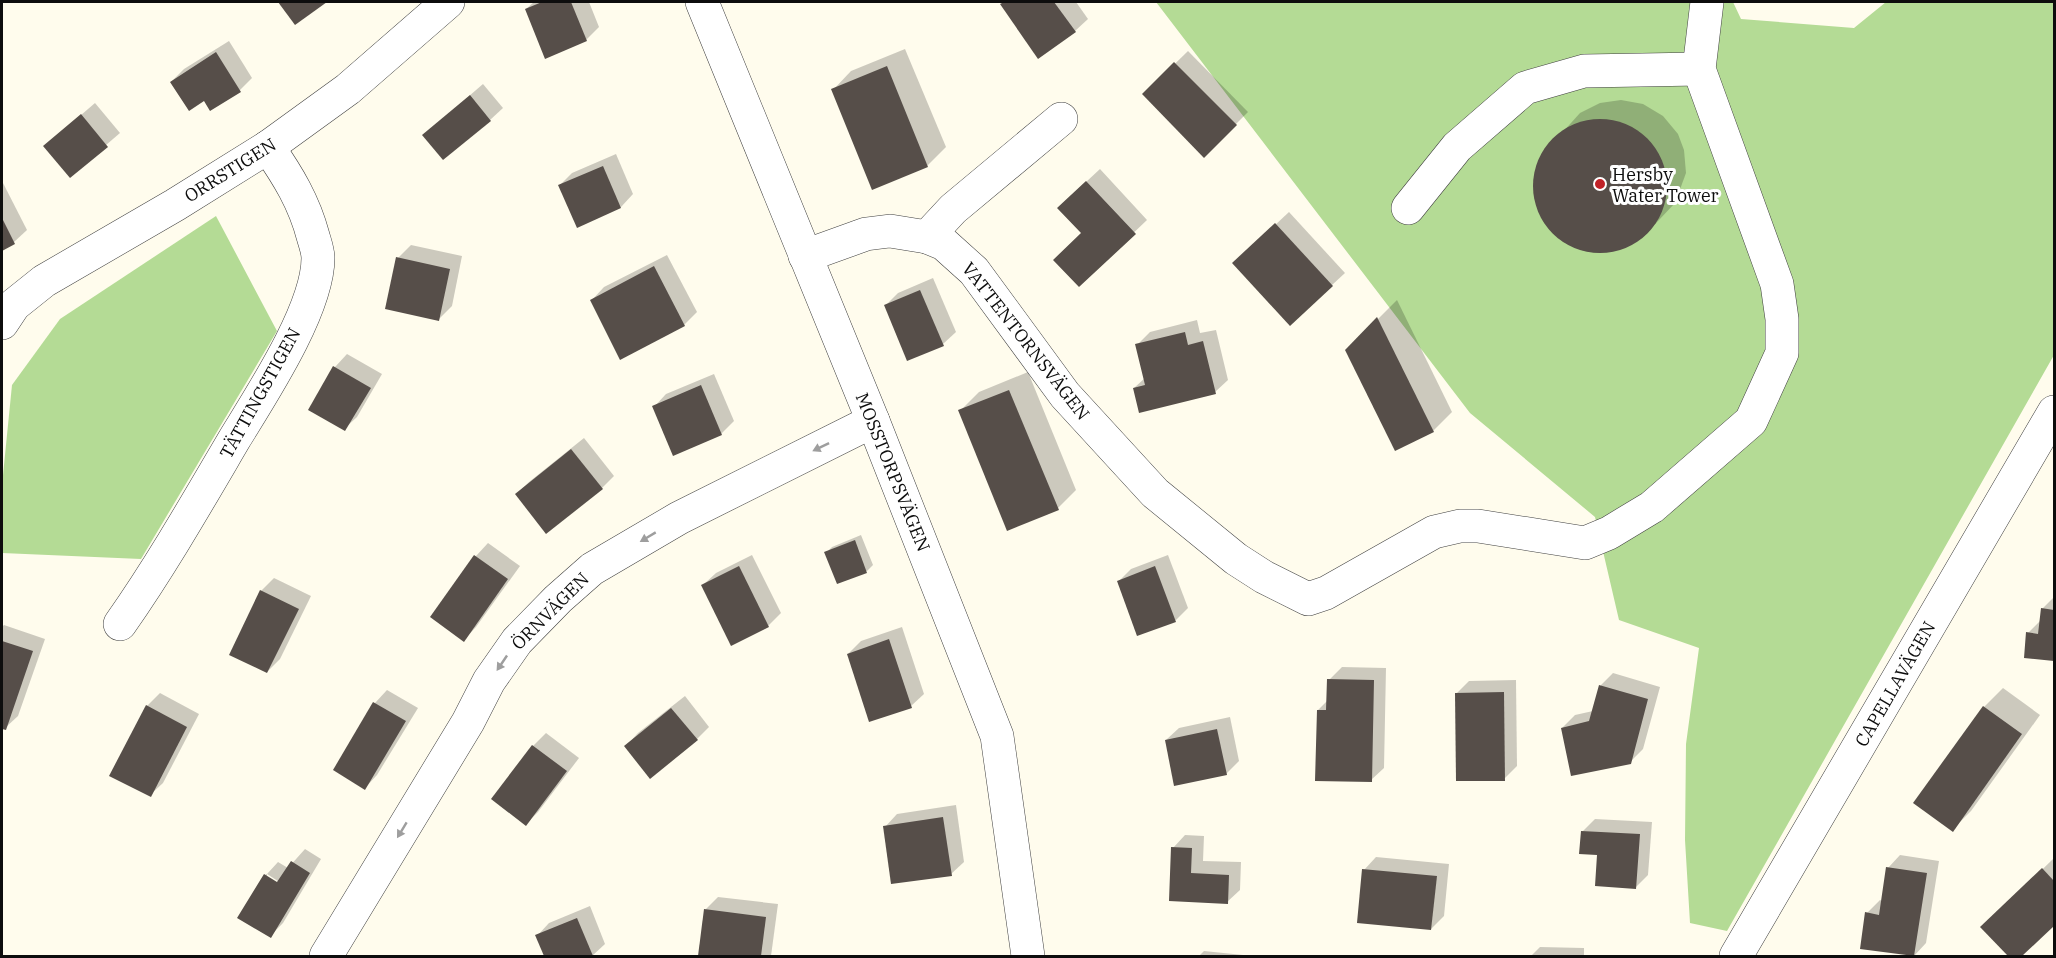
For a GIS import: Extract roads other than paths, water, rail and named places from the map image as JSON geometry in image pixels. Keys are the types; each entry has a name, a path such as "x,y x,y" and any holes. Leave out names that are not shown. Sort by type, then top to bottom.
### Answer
{"street":[{"name":"ORRSTIGEN","path":"2,323 14,305 44,281 175,205 268,147 348,88 448,2"},
{"name":"MOSSTORPSVÄGEN","path":"702,2 873,421 998,736 1028,957"},
{"name":"VATTENTORNSVÄGEN","path":"805,256 866,234 890,231 927,237 944,244 974,272 1065,395 1155,493 1236,559 1264,577 1308,599 1326,593 1434,532 1460,526 1478,526 1585,543 1609,533 1652,507 1751,421 1782,353 1782,320 1777,284 1699,69 1707,2"},
{"path":"1408,208 1456,147 1525,88 1584,71 1699,69"},
{"path":"927,237 953,209 1061,119"},
{"name":"TÄTTINGSTIGEN","path":"120,624 156,573 272,376 299,326 315,283 319,256 308,217 293,183 268,147"},
{"name":"CAPELLAVÄGEN","path":"1736,957 2055,412"},
{"name":"ÖRNVÄGEN","path":"326,957 468,722 489,681 517,641 558,599 592,569 679,518 873,421"}],"place":[{"name":"Hersby Water Tower","path":"1600,184"}]}
